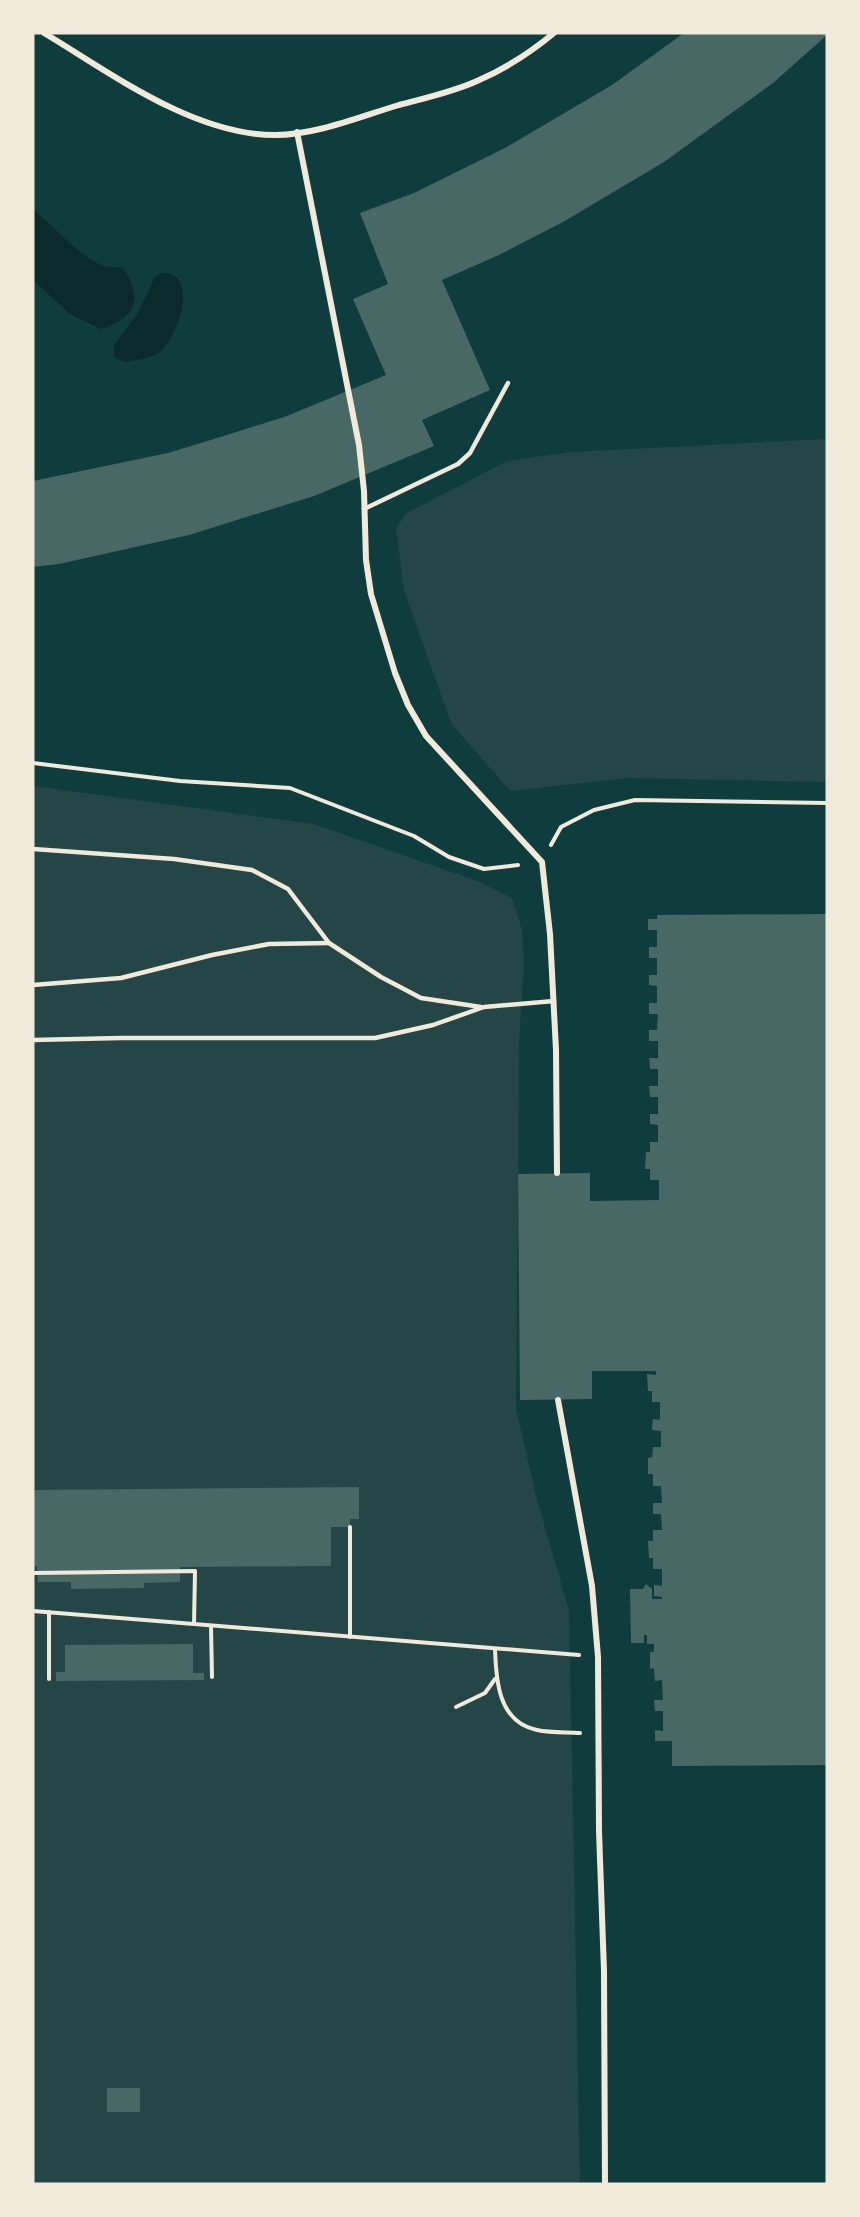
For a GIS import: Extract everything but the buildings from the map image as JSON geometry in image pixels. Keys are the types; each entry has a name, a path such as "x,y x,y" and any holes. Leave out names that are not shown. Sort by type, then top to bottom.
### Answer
{"street":[{"path":"44,33 152,98 188,114 227,129 274,135 350,120 476,82 506,66 546,36 554,33"},
{"path":"297,132 358,445 366,560 371,594 395,673 408,705 426,736 542,862 554,1001 557,1173"},
{"path":"558,1400 592,1586 598,1657 605,2184"}],"lane":[{"path":"364,509 458,464 470,453 508,383"},
{"path":"33,849 174,859 252,870 288,889 329,943 381,977 421,998 484,1007 554,1001"},
{"path":"33,985 121,978 212,955 269,944 329,943"},
{"path":"33,1040 375,1038 433,1025 484,1007"}],"path":[{"path":"33,763 180,781 290,788 414,836 448,857 484,869 542,862 561,828 594,810 634,800 827,803"},
{"path":"350,1527 350,1637"},
{"path":"33,1573 195,1571 194,1624"},
{"path":"33,1611 598,1657"},
{"path":"49,1612 49,1679"},
{"path":"211,1626 212,1677"},
{"path":"495,1649 499,1695 507,1709 520,1722 535,1730 599,1734"},
{"path":"456,1707 485,1693 496,1678"}],"shaded area":[{"path":"33,209 90,259 105,266 123,268 133,289 133,306 129,313 101,329 70,314 33,280"},
{"path":"161,273 173,275 180,282 183,294 182,307 173,335 154,356 125,362 114,357 114,345 138,313 155,277"},
{"path":"827,439 827,782 629,778 510,791 451,723 404,590 396,528 407,513 507,461 572,452"},
{"path":"33,786 314,824 480,882 512,898 522,930 524,964 519,1041 516,1409 537,1500 569,1610 580,2184 33,2184"}]}
